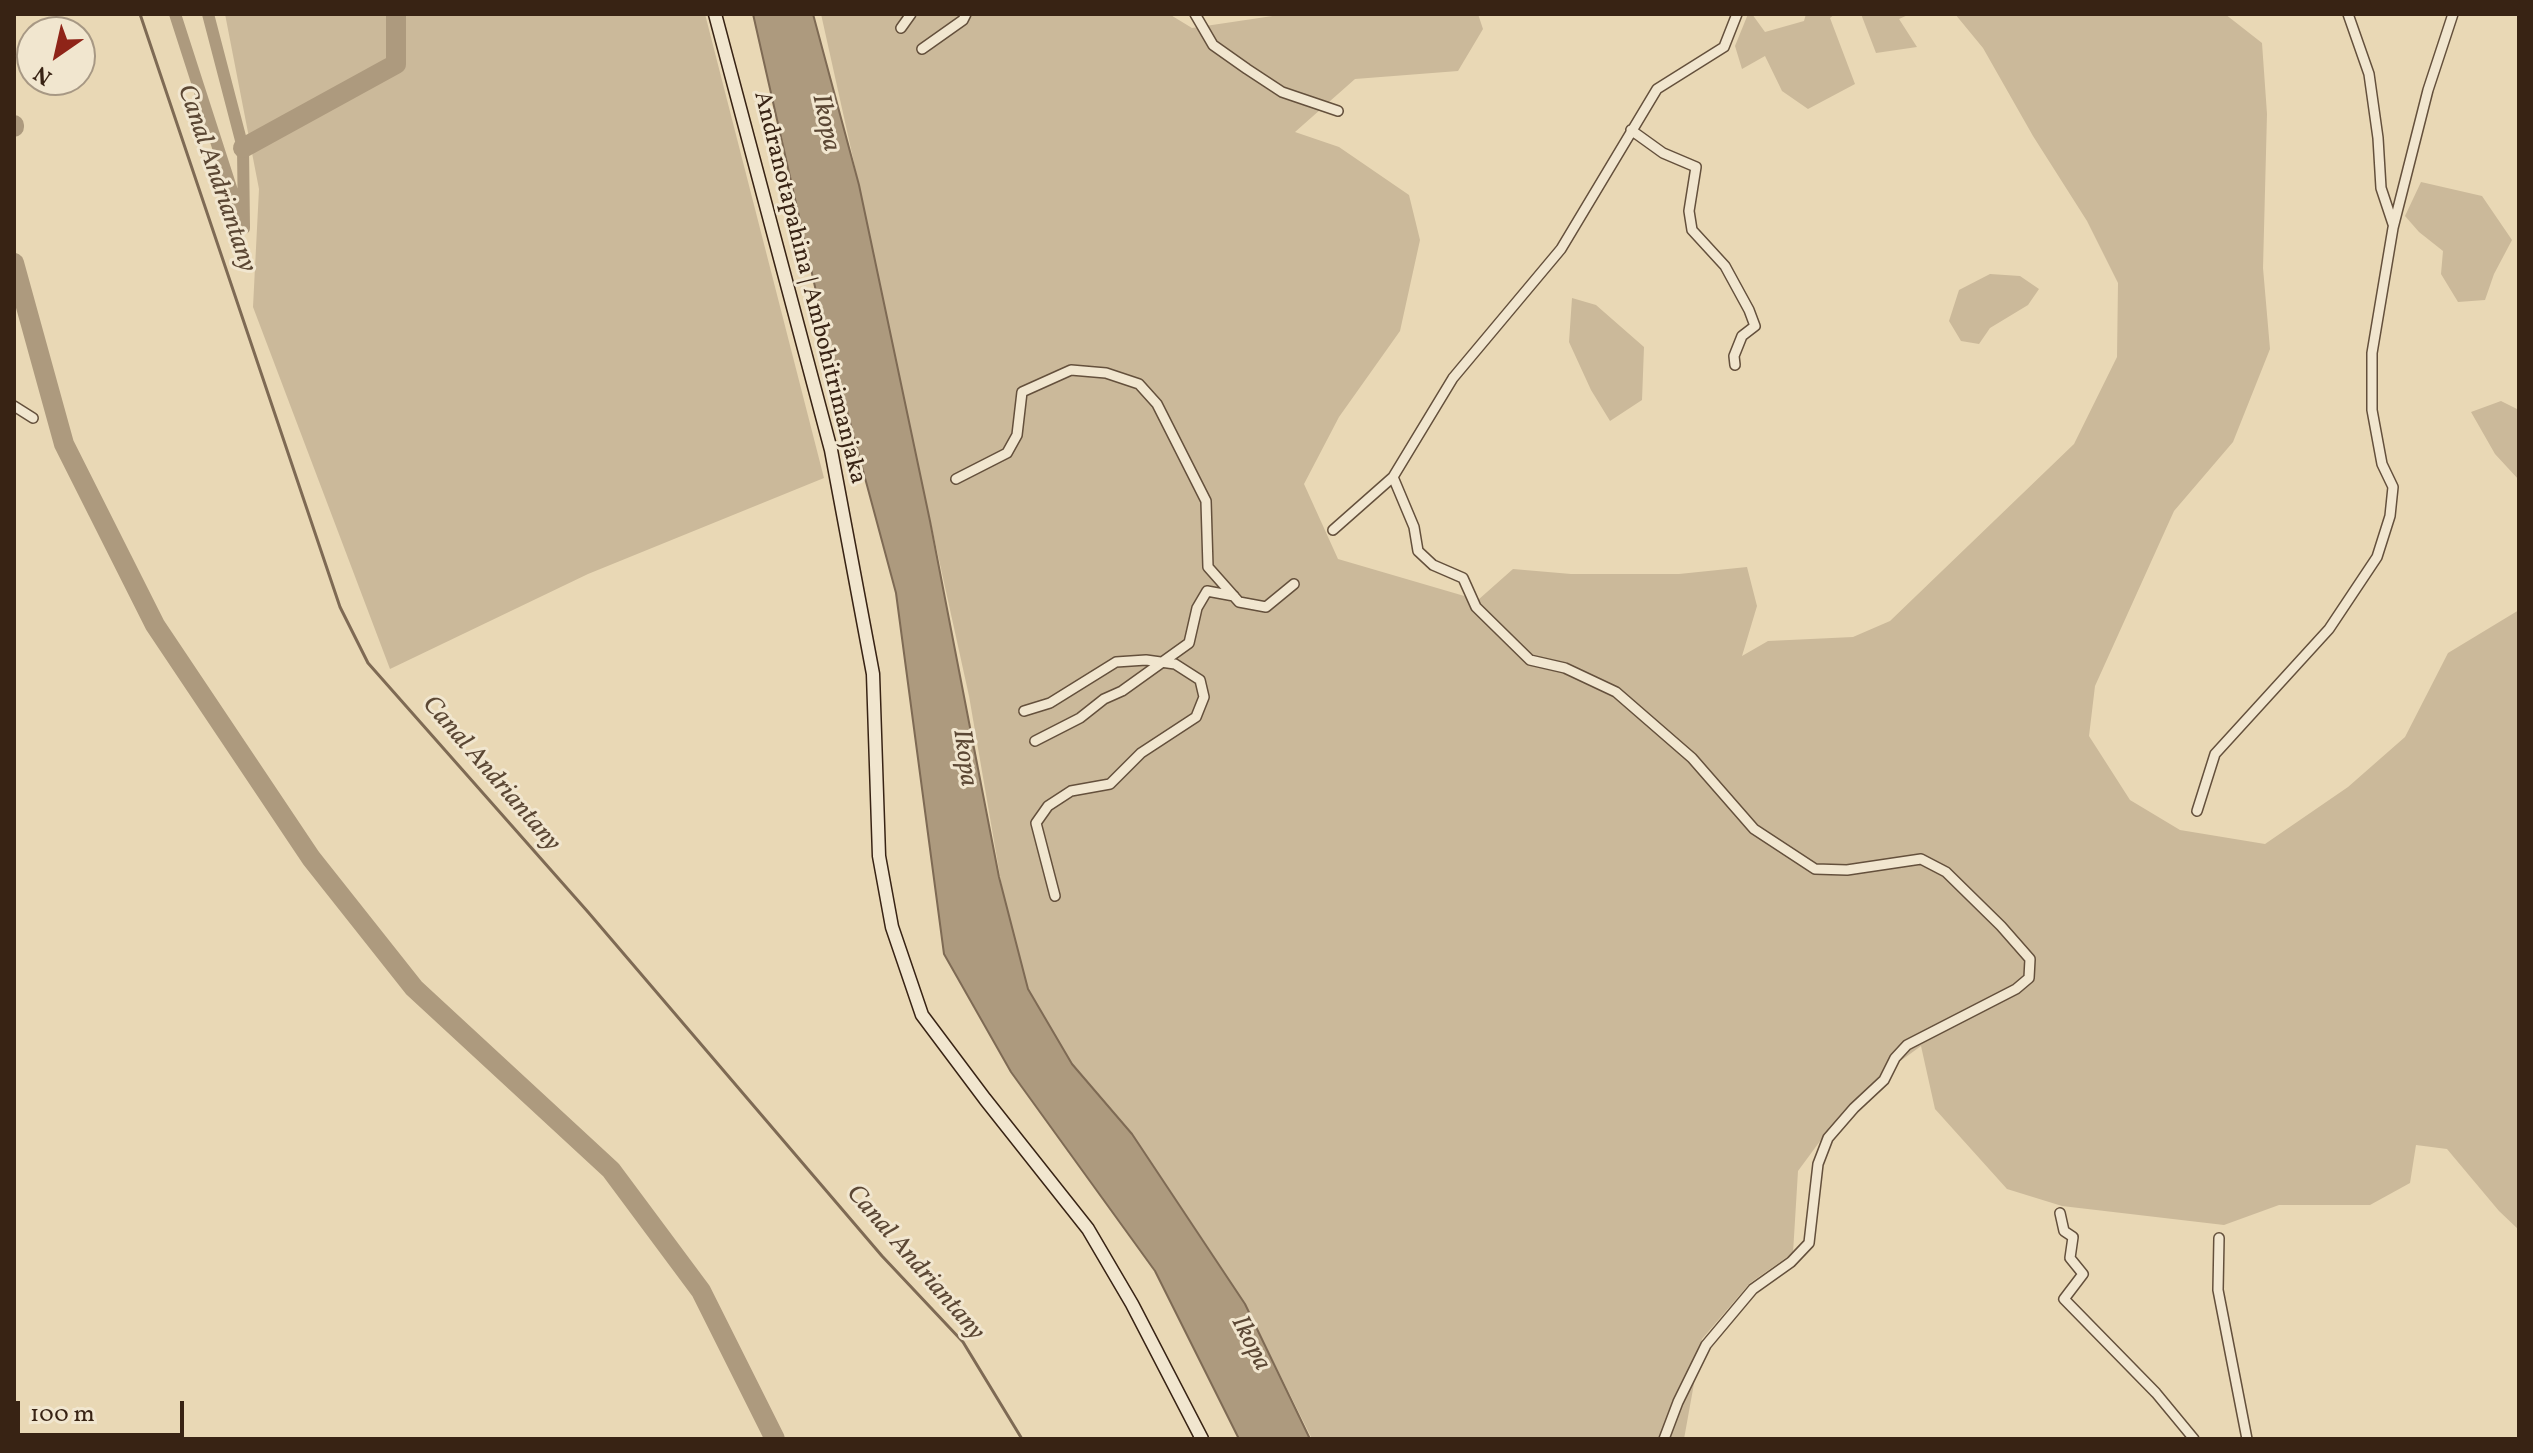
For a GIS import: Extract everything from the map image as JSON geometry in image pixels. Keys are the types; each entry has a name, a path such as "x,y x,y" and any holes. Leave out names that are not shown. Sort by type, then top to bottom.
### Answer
{"main road":[{"name":"Andranotapahina | Ambohitrimanjaka","path":"715,14 831,450 873,674 879,856 892,927 922,1015 1088,1229 1132,1304 1202,1439"}],"street":[{"path":"901,28 911,14"},
{"path":"922,49 963,20 966,14"},
{"path":"1195,14 1213,45 1270,84 1282,92 1338,111"},
{"path":"1333,530 1393,477 1453,378 1561,249 1657,89 1724,47 1737,14"},
{"path":"2348,14 2369,74 2381,188 2393,228"},
{"path":"2197,811 2215,754 2329,629 2377,557 2390,516 2393,487 2382,464 2372,410 2372,353 2393,228 2428,90 2453,14"},
{"path":"1631,130 1663,153 1696,167 1689,211 1692,230 1725,266 1755,326 1742,336 1736,350 1735,365"},
{"path":"956,479 1007,453 1017,435 1022,392 1071,370 1106,373 1139,384 1157,404 1206,501 1208,567 1239,602 1266,607 1294,584"},
{"path":"14,406 33,418"},
{"path":"1393,477 1414,527 1418,551 1433,565 1463,578 1476,607 1530,660 1565,668 1616,692 1692,758 1754,829 1815,869 1847,870 1921,859 1946,872 2030,959 2029,978 2016,989 1907,1045 1895,1058 1884,1080 1828,1138 1818,1164 1809,1243 1791,1262 1753,1289 1706,1345 1664,1439"},
{"path":"1035,741 1080,718 1189,643 1197,608 1207,591 1234,596"},
{"path":"1024,711 1050,703 1116,662 1146,660 1175,664 1200,680 1204,697 1196,717 1141,753 1110,784 1071,791 1048,806 1036,823 1055,896"},
{"path":"2060,1213 2064,1231 2073,1237 2070,1258 2083,1274 2064,1299 2156,1393 2194,1439"},
{"path":"2219,1238 2218,1290 2247,1439"}],"shaded area":[{"path":"225,14 705,14 824,478 588,574 390,669 253,307 259,189"},
{"path":"821,14 1169,14 1192,28 1286,14 1478,14 1483,29 1458,71 1355,79 1295,132 1339,147 1409,195 1420,240 1400,331 1339,417 1304,484 1338,559 1478,600 1513,569 1571,574 1679,574 1747,567 1757,606 1742,656 1768,641 1853,637 1890,621 2074,444 2117,357 2118,283 2087,221 2033,136 1983,48 1955,14 2225,14 2262,43 2267,114 2263,268 2270,349 2233,442 2174,511 2095,686 2089,736 2130,800 2180,830 2265,844 2348,787 2405,737 2448,653 2519,610 2519,1230 2447,1149 2416,1145 2410,1183 2370,1205 2279,1205 2224,1225 2062,1206 2007,1189 1935,1109 1921,1046 1881,1075 1826,1133 1798,1171 1793,1253 1750,1283 1702,1339 1684,1439 1312,1439 1245,1304 1132,1134 1072,1064 1036,1006 1014,957 969,696 886,336 867,221"},
{"path":"1748,14 1752,14 1765,32 1804,21 1806,14 1835,14 1830,18 1855,84 1808,109 1782,91 1765,56 1742,69 1735,46"},
{"path":"1861,14 1910,14 1899,19 1917,47 1876,53"},
{"path":"2421,182 2482,196 2512,240 2494,274 2485,300 2458,302 2441,274 2443,251 2405,216"},
{"path":"1990,274 2020,276 2039,289 2028,305 1990,328 1979,344 1961,341 1949,321 1959,290"},
{"path":"1572,298 1596,305 1644,347 1642,400 1610,421 1591,390 1569,342"},
{"path":"2501,401 2519,410 2519,480 2495,454 2471,412"}],"water":[{"path":"753,14 813,14 859,185 930,521 999,877 1028,989 1072,1064 1132,1134 1245,1304 1310,1439 1239,1439 1155,1271 1011,1072 944,954 896,593 823,322"}],"waterway":[{"name":"Canal Andriantany","path":"140,14 340,607 368,663 588,912 882,1256 963,1342 1022,1439"},
{"path":"175,14 244,228 243,148 208,14"},
{"name":"Ikopa","path":"243,148 396,64 396,14"},
{"path":"14,263 64,444 155,625 311,858 414,988 611,1170 701,1291 775,1439"}]}
